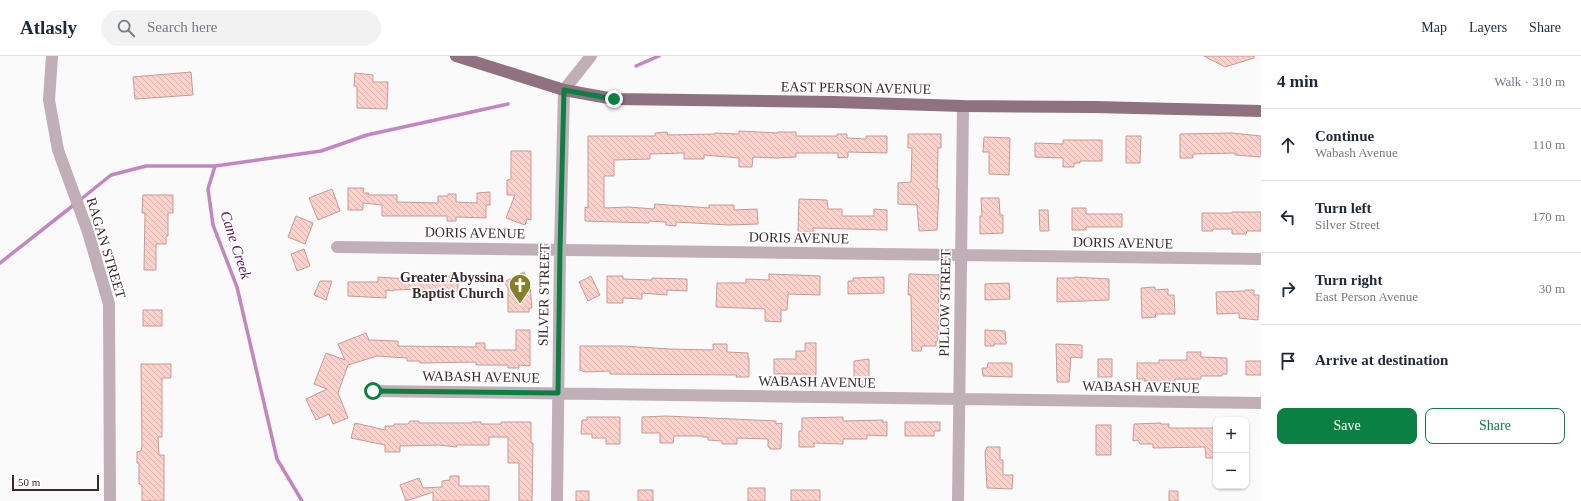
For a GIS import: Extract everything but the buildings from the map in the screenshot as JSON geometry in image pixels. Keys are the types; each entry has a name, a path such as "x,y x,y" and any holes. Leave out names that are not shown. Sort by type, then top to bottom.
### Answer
{"main road":[{"name":"EAST PERSON AVENUE","path":"456,56 564,90 614,99 1261,111"}],"street":[{"name":"RAGAN STREET","path":"52,56 49,100 58,150 89,236 109,304 110,501"},
{"path":"564,90 591,56"},
{"name":"SILVER STREET","path":"557,501 560,249 564,90"},
{"name":"PILLOW STREET","path":"958,501 963,106"},
{"name":"DORIS AVENUE","path":"337,246 961,256 1261,259"},
{"name":"WABASH AVENUE","path":"373,391 1261,403"}],"waterway":[{"name":"Cane Creek","path":"636,66 659,56"},
{"name":"Cane Creek","path":"302,501 277,459 237,287 213,225 208,189 215,166 321,151 367,135 508,104"},
{"path":"80,200 111,175 146,166 215,166"},
{"path":"0,263 75,204"}],"place":[{"name":"Greater Abyssina Baptist Church","path":"520,304"}],"route":[{"path":"373,391 558,393 564,90 614,99"}]}
